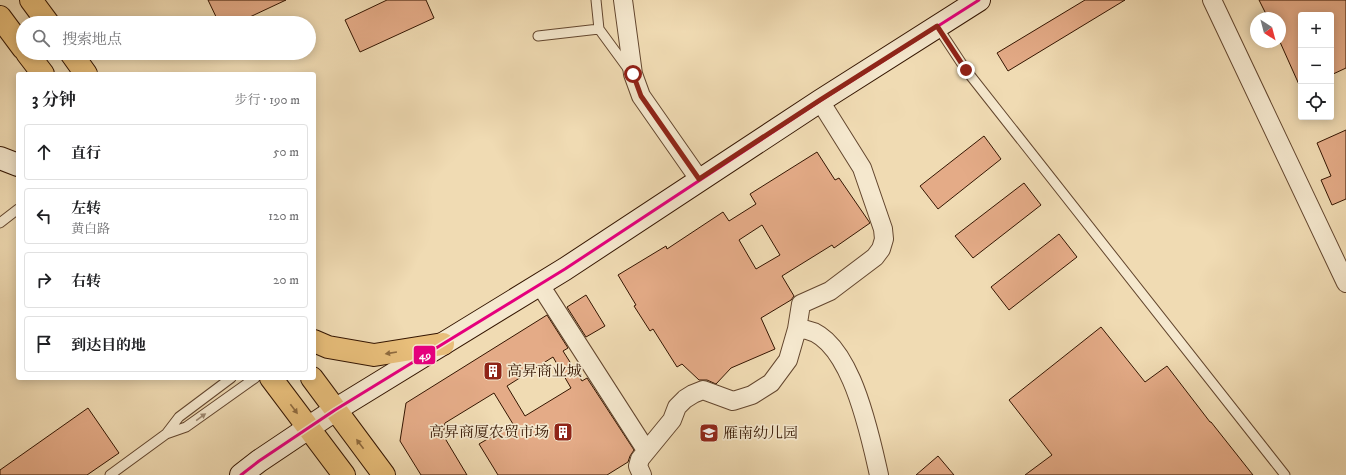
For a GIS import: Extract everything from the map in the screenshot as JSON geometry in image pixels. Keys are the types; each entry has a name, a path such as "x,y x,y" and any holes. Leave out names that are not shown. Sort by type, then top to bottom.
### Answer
{"main road":[{"path":"31,0 43,16"},
{"path":"241,475 259,461 335,410 540,285 820,100 979,0"},
{"path":"0,17 16,39"},
{"path":"32,60 41,72"},
{"path":"76,60 85,72"},
{"path":"0,158 16,164"},
{"path":"316,342 328,347 374,356 443,344"},
{"path":"272,380 344,475"},
{"path":"313,380 384,475"}],"street":[{"path":"623,0 633,74 641,96 699,179"},
{"path":"1212,0 1346,283"},
{"path":"642,475 638,463 646,450 672,420 677,407 685,399 703,390 733,400 752,395 771,384 788,360 797,329 801,304 830,291 875,257 881,249 884,239 883,229 862,168 820,100"},
{"path":"540,285 646,450"},
{"path":"797,329 805,328 826,339 844,362 858,397 870,436 879,475"}],"lane":[{"path":"596,0 599,29 633,74"},
{"path":"937,26 966,70 1285,475"},
{"path":"538,36 599,29"},
{"path":"0,223 16,211"},
{"path":"110,475 166,434 179,417 228,380"},
{"path":"166,434 186,428 252,380"}],"building":[{"path":"208,0 286,0 252,16 216,16"},
{"path":"387,0 426,0 434,18 360,52 345,20"},
{"path":"1085,0 1125,0 1008,71 997,53"},
{"path":"1259,0 1346,0 1346,68 1334,74 1334,12 1298,12 1298,82 1283,48 1286,48 1286,12 1265,12"},
{"path":"1346,130 1346,199 1332,205 1321,180 1331,176 1317,143"},
{"path":"984,136 1001,159 938,209 920,186"},
{"path":"817,152 835,180 839,178 870,223 834,248 832,245 782,276 794,296 791,300 761,318 775,349 731,368 716,384 707,380 699,380 682,364 677,367 653,329 650,331 634,306 636,305 618,275 666,246 667,249 723,212 729,221 756,204 750,194","holes":["762,225 780,255 756,269 739,240"]},
{"path":"1024,183 1041,205 973,258 955,236"},
{"path":"1059,234 1077,257 1009,310 991,287"},
{"path":"586,295 605,326 586,337 567,307"},
{"path":"547,315 568,348 563,351 582,381 587,378 634,450 628,462 607,475 498,475 479,444 513,424 494,393 445,423 443,435 467,475 421,475 400,441 406,403","holes":["553,357 571,388 525,416 507,386"]},
{"path":"1101,327 1145,382 1167,366 1253,475 1025,475 1052,455 1009,400"},
{"path":"88,408 119,453 87,475 0,475 0,470"},
{"path":"938,456 954,475 916,475"}],"transit line":[{"name":"49","path":"241,475 259,461 335,410 565,269 820,101 979,0"}],"place":[{"name":"高昇商业城","path":"493,371"},
{"name":"高昇商厦农贸市场","path":"563,432"},
{"name":"雁南幼儿园","path":"709,433"}],"route":[{"path":"633,74 641,96 699,179 937,26 966,70"}]}
